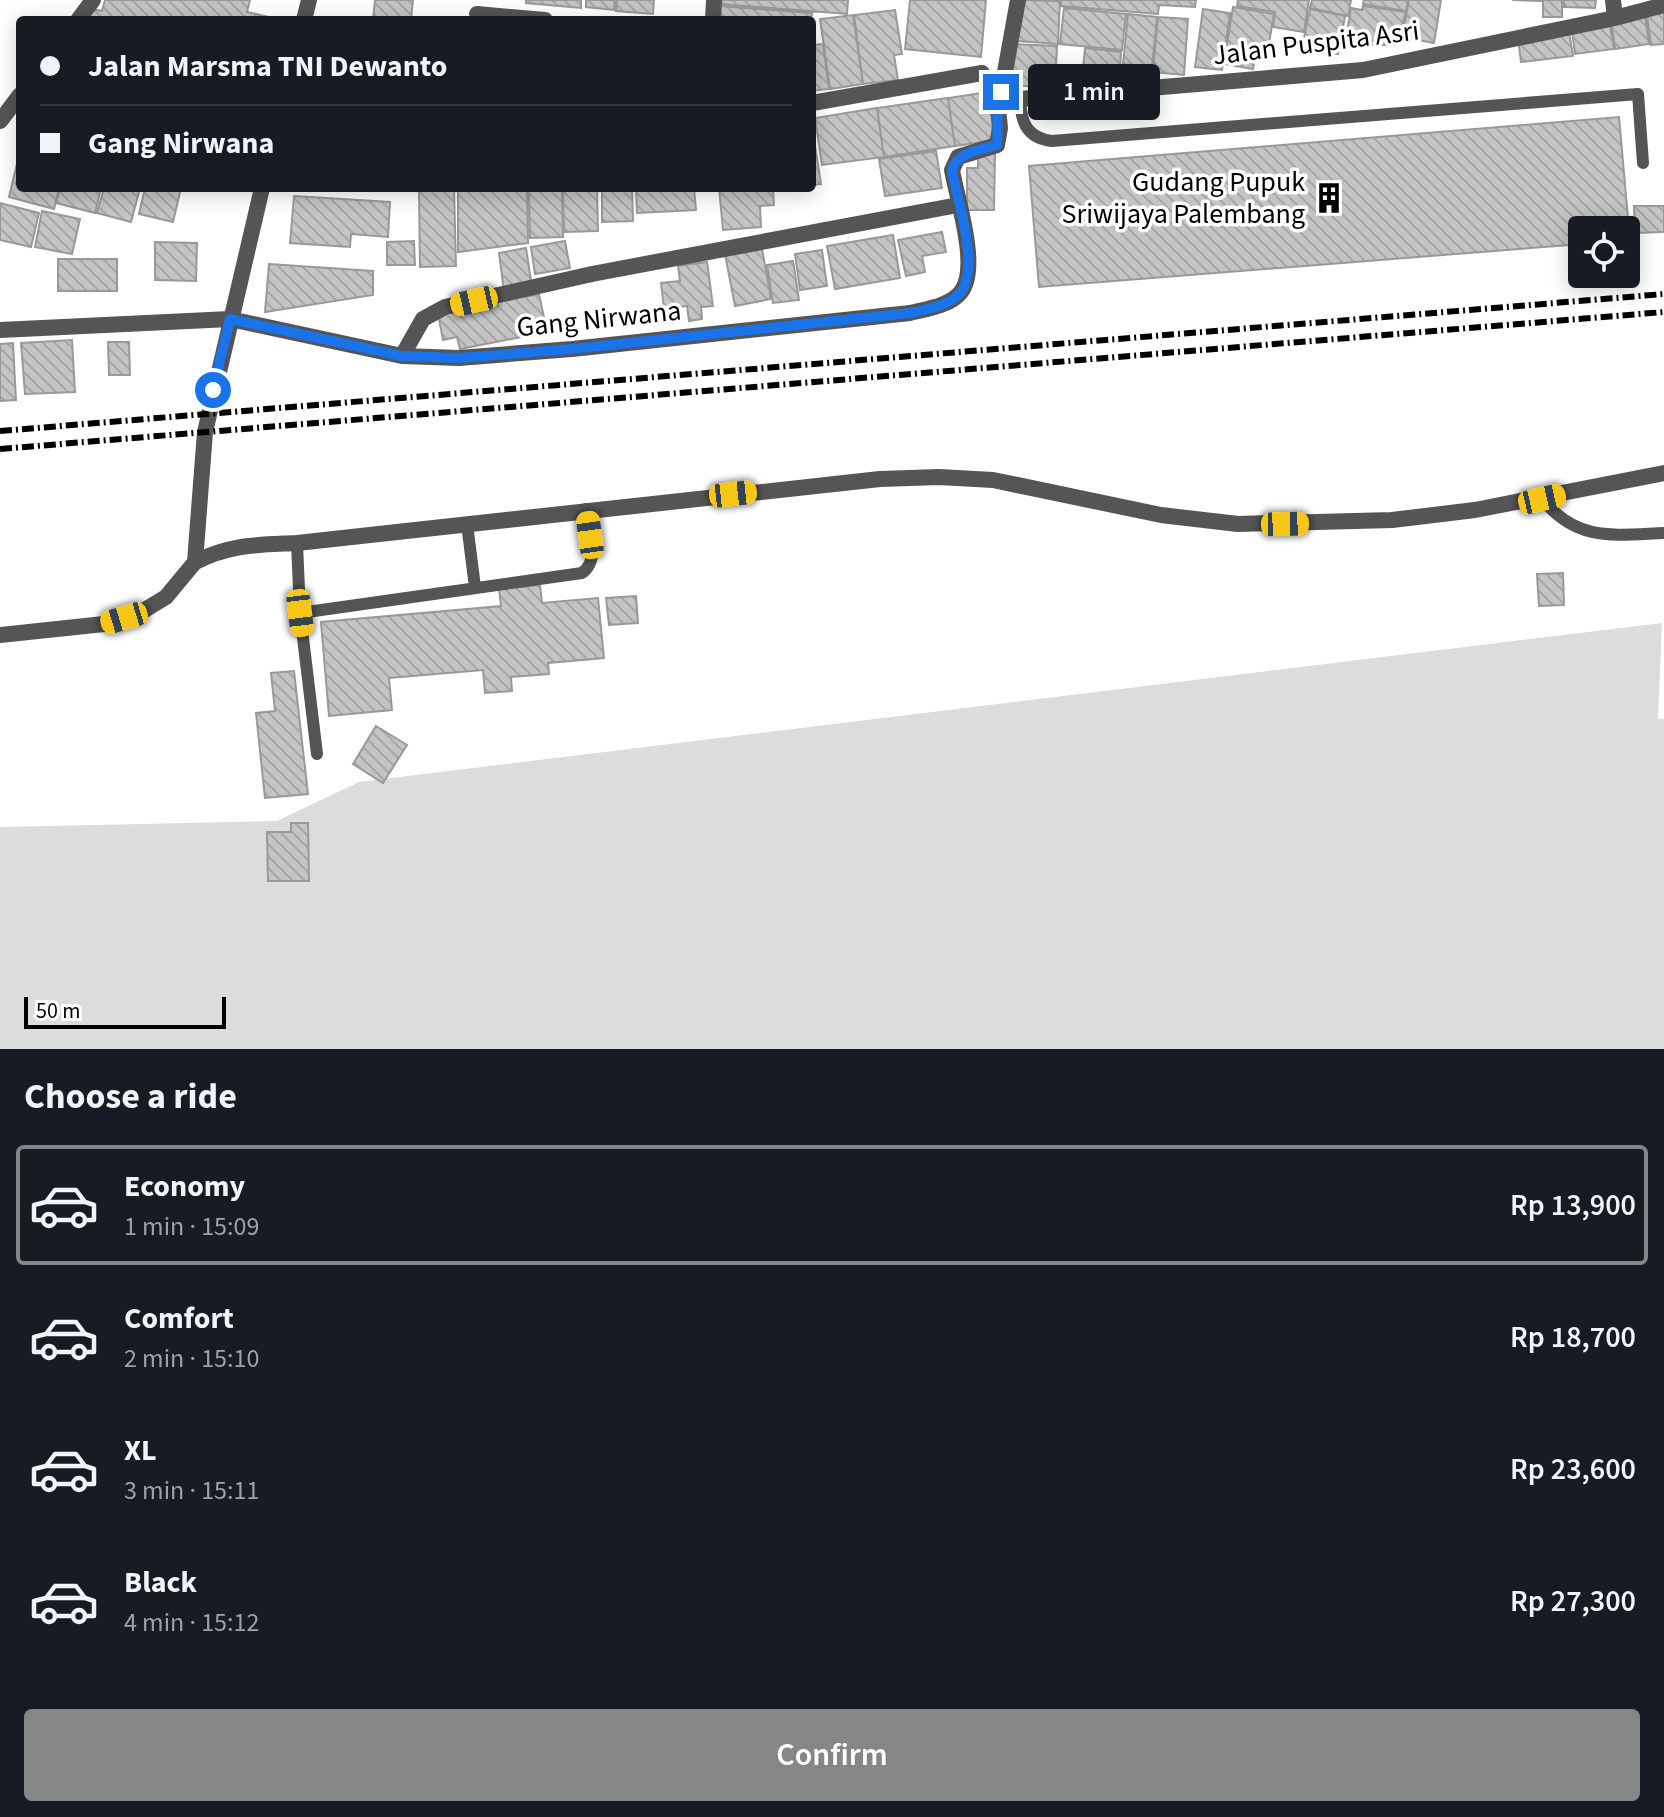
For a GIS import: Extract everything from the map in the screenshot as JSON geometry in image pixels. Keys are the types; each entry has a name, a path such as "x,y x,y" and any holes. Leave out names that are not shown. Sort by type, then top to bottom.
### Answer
{"street":[{"path":"1018,0 1005,88 1020,99"},
{"path":"1613,0 1615,18"},
{"name":"Jalan Puspita Asri","path":"1020,99 1363,70 1664,5"},
{"path":"477,14 500,16"},
{"path":"816,102 982,73"},
{"name":"Gang Nirwana","path":"0,330 230,319 402,356 459,358 910,313 942,304 961,293 969,261 952,170 958,157 997,145 1000,128 997,98 1005,88"},
{"path":"0,121 16,100"},
{"path":"195,562 205,432 261,192"},
{"path":"402,356 423,319 445,307 592,274 958,205"},
{"path":"0,635 104,624 143,611 166,597 195,562 220,550 880,479 939,477 993,480 1161,515 1238,524 1392,520 1542,499 1664,473"}],"lane":[{"path":"1020,99 1021,119 1026,129 1042,140 1052,141 1638,94 1643,163"},
{"path":"1542,499 1562,520 1590,533 1664,533"},
{"path":"300,613 582,573 590,568 594,560 586,509"},
{"path":"467,524 475,587"},
{"path":"297,543 300,613 317,754"}],"shaded area":[{"path":"1662,623 1658,718 1664,719 1664,1049 0,1049 0,827 277,821 359,782"}],"building":[{"path":"105,0 250,0 247,12 264,16 86,16 88,8 102,11"},
{"path":"375,0 413,0 411,16 373,16"},
{"path":"526,0 581,0 581,8 526,3"},
{"path":"586,0 615,0 614,10 586,7"},
{"path":"617,0 654,0 653,14 616,11"},
{"path":"721,0 848,0 847,14 720,4"},
{"path":"910,0 986,0 981,57 905,49"},
{"path":"1019,0 1060,1 1058,44 1017,41"},
{"path":"1061,0 1196,0 1195,7 1159,5 1158,14 1061,6"},
{"path":"1238,0 1309,0 1304,32 1273,27 1275,12 1237,6"},
{"path":"1312,0 1351,0 1348,16 1310,8"},
{"path":"1364,0 1408,0 1406,11 1363,4"},
{"path":"1409,0 1441,0 1434,43 1402,37"},
{"path":"1512,0 1562,0 1562,17 1543,17 1543,1"},
{"path":"1564,0 1596,0 1595,8 1564,7"},
{"path":"719,6 812,13 812,16 718,16"},
{"path":"1363,6 1406,12 1396,45 1345,45 1351,8 1362,10"},
{"path":"1233,7 1274,14 1268,49 1257,48 1253,69 1224,64"},
{"path":"1064,8 1126,14 1122,50 1060,44"},
{"path":"1203,9 1230,13 1222,70 1195,67"},
{"path":"1310,9 1345,16 1338,54 1302,47"},
{"path":"895,10 902,54 894,55 898,80 863,84 854,15"},
{"path":"1664,13 1664,44 1651,45 1647,15"},
{"path":"1128,14 1157,17 1152,67 1123,64"},
{"path":"853,15 863,84 830,89 820,19"},
{"path":"1645,16 1649,44 1615,49 1611,20"},
{"path":"1158,17 1188,19 1184,75 1153,72"},
{"path":"1610,25 1614,49 1575,54 1572,30"},
{"path":"1569,31 1573,56 1521,62 1518,38"},
{"path":"823,44 829,89 816,91 816,45"},
{"path":"1012,44 1057,46 1055,88 1009,85"},
{"path":"1085,48 1121,52 1119,83 1082,80"},
{"path":"989,92 996,140 955,146 948,98"},
{"path":"948,98 955,146 884,157 877,108"},
{"path":"877,108 884,157 822,165 816,118"},
{"name":"Gudang Pupuk Sriwijaya Palembang","path":"1619,117 1628,216 1568,216 1568,245 1039,287 1029,166"},
{"path":"936,151 942,188 885,196 879,159"},
{"path":"816,152 821,184 816,185"},
{"path":"978,153 995,153 994,210 967,210 967,168 978,168"},
{"path":"16,168 16,192 58,192 54,209 9,197"},
{"path":"59,192 100,192 95,213 56,203"},
{"path":"103,192 139,192 131,222 97,213"},
{"path":"144,192 180,192 173,222 139,214"},
{"path":"419,192 454,192 456,266 420,267"},
{"path":"458,192 527,192 528,243 458,252"},
{"path":"529,192 562,192 563,237 530,238"},
{"path":"563,192 597,192 598,231 564,232"},
{"path":"602,192 632,192 633,221 602,222"},
{"path":"636,192 694,192 696,210 637,213"},
{"path":"719,192 773,192 774,205 760,206 761,227 723,230"},
{"path":"294,196 390,202 388,237 351,234 350,247 290,243"},
{"path":"0,203 39,213 31,247 0,240"},
{"path":"1634,206 1664,206 1664,232 1640,233 1640,216 1634,216"},
{"path":"42,211 80,219 72,254 35,247"},
{"path":"942,232 946,252 922,256 925,272 906,276 898,240"},
{"path":"893,235 900,278 835,289 827,246"},
{"path":"414,241 415,265 387,265 387,242"},
{"path":"565,241 570,268 535,274 531,247"},
{"path":"155,242 197,243 196,281 155,280"},
{"path":"761,243 771,299 735,306 724,249"},
{"path":"526,248 532,287 504,291 499,253"},
{"path":"822,250 827,286 800,290 795,254"},
{"path":"58,259 117,259 117,291 58,291"},
{"path":"793,261 799,300 773,303 767,265"},
{"path":"707,262 713,306 701,307 702,319 689,321 687,306 664,309 661,283 680,281 678,266"},
{"path":"269,264 373,271 373,295 265,312"},
{"path":"539,294 547,332 460,349 457,337 443,340 438,314"},
{"path":"72,340 75,392 25,394 21,343"},
{"path":"108,342 129,342 130,375 109,375"},
{"path":"13,343 16,400 0,401 0,344"},
{"path":"1563,573 1564,605 1539,606 1537,574"},
{"path":"540,585 542,603 598,598 604,658 548,663 549,674 511,677 512,691 485,693 483,670 389,678 392,710 329,716 321,622 501,606 499,589"},
{"path":"636,596 638,623 609,625 606,598"},
{"path":"294,671 308,794 265,798 256,713 275,711 271,673"},
{"path":"376,726 407,745 383,783 353,764"},
{"path":"291,823 308,823 309,881 268,881 267,832 291,832"}],"railway":[{"path":"0,431 1664,294"},
{"path":"0,449 1664,312"}],"place":[{"name":"Gudang Pupuk Sriwijaya Palembang","path":"1329,198"}],"route":[{"path":"213,390 230,319 402,356 459,358 910,313 942,304 961,293 969,261 952,170 958,157 997,145 1000,128 997,98 1001,92"}]}
